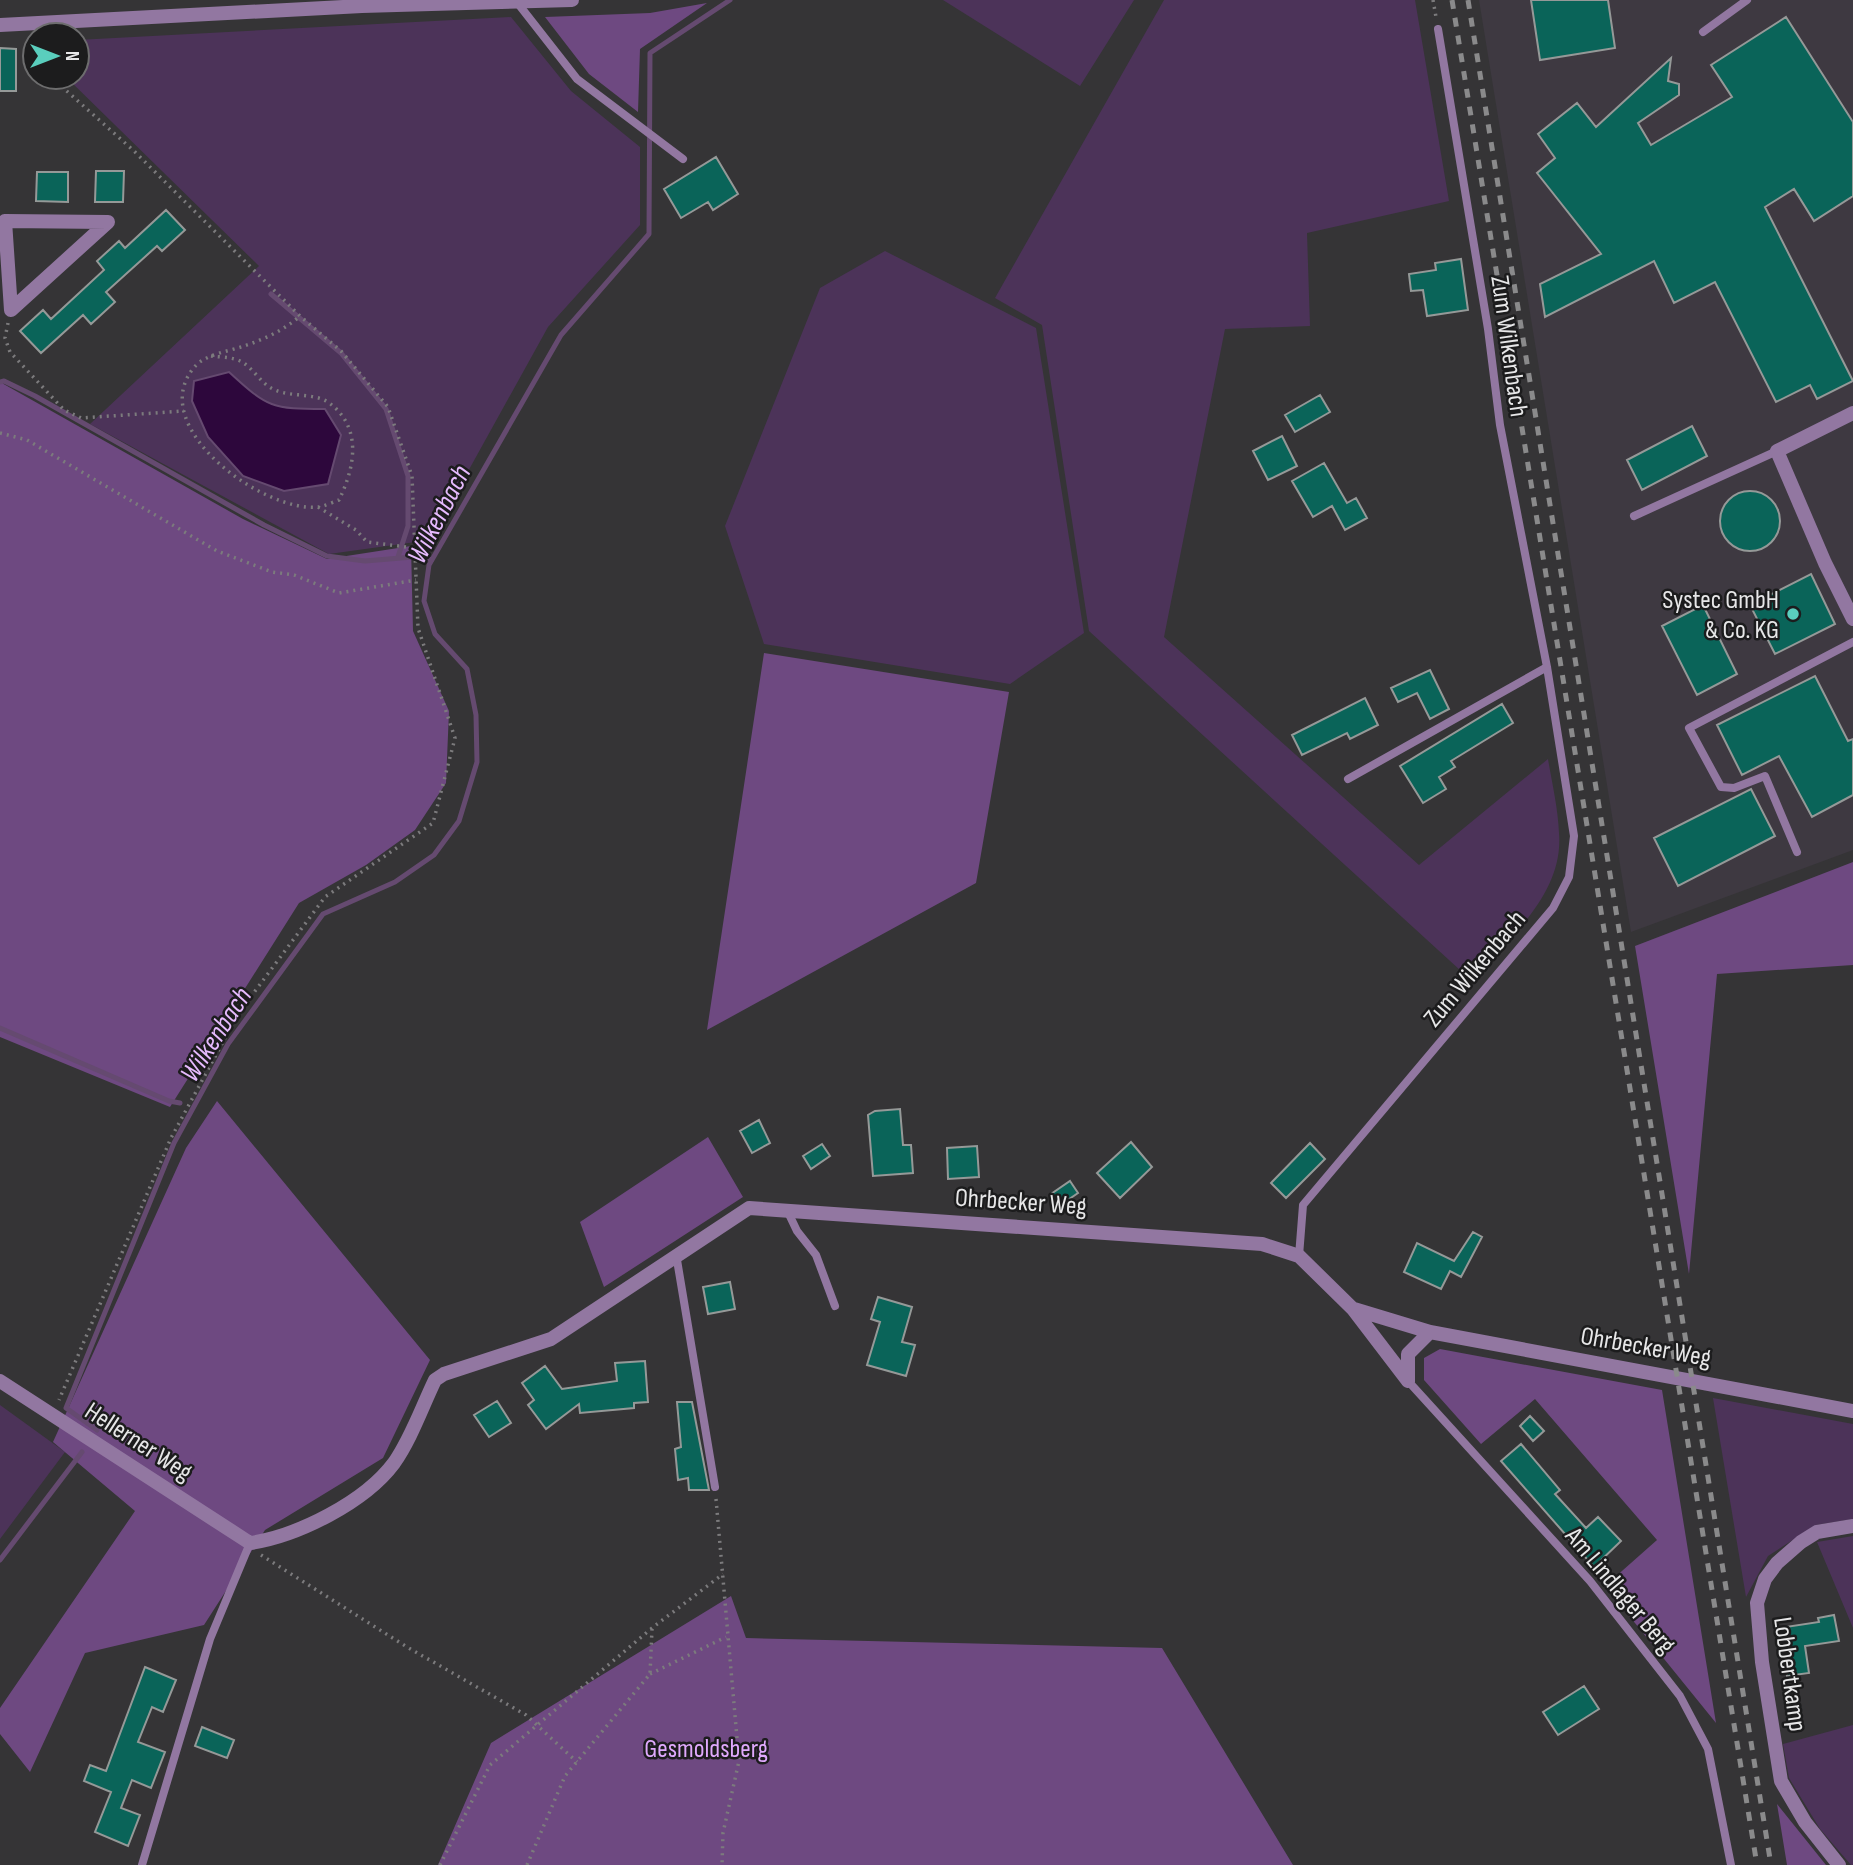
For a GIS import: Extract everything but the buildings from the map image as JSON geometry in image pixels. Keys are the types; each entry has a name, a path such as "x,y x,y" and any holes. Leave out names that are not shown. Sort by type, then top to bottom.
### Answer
{"street":[{"path":"0,25 362,3 572,0"},
{"path":"3,221 108,222 10,310 5,295 3,221"},
{"path":"1853,413 1777,451 1825,564 1853,619"},
{"name":"Ohrbecker Weg","path":"250,1544 276,1539 326,1516 380,1481 396,1460 435,1380 444,1374 551,1339 749,1208 1262,1244 1299,1256 1353,1309 1408,1381"},
{"name":"Ohrbecker Weg","path":"1353,1309 1430,1332 1853,1411"},
{"path":"1408,1381 1408,1354 1430,1332"},
{"name":"Hellerner Weg","path":"0,1381 53,1413 250,1544"},
{"name":"Lobbertkamp","path":"1839,1865 1805,1822 1781,1781 1762,1662 1757,1603 1766,1579 1777,1563 1801,1542 1817,1532 1853,1527"}],"lane":[{"path":"1703,32 1747,0"},
{"path":"516,1 577,79 683,159"},
{"name":"Zum Wilkenbach","path":"1299,1256 1303,1205 1553,908 1569,877 1574,836 1547,667 1500,425 1488,328 1438,29"},
{"path":"1634,516 1777,451"},
{"path":"1797,852 1765,776 1734,788 1721,787 1689,728 1853,642"},
{"path":"1348,779 1547,667"},
{"path":"787,1210 797,1231 816,1255 835,1306"},
{"path":"676,1254 715,1488"},
{"name":"Am Lindlager Berg","path":"1408,1381 1590,1581 1680,1696 1708,1749 1731,1865"},
{"path":"142,1865 210,1639 250,1544"}],"path":[{"path":"1433,0 1438,29"},
{"path":"53,1413 172,1138 238,1014 325,897 433,823 455,738 418,628 412,476 388,407 341,351 300,316 134,151 67,91"},
{"path":"10,310 5,338 10,352 64,410 81,418 184,411"},
{"path":"300,316 287,327 246,346 211,356 192,369 182,391 186,424 215,460 251,489 318,507 356,530 367,542 414,548"},
{"path":"211,356 239,360 265,385 277,391 327,401 349,426 355,451 348,481 339,500 318,507"},
{"path":"0,433 27,440 217,551 272,572 293,575 339,593 416,580"},
{"path":"715,1488 739,1761 723,1833 722,1865"},
{"path":"250,1544 286,1573 538,1724 577,1762"},
{"path":"440,1865 490,1765 652,1628 723,1574"},
{"path":"650,1674 652,1628"},
{"path":"527,1865 565,1776 650,1674 726,1637"}],"shaded area":[{"path":"943,0 1134,0 1080,86"},
{"path":"1164,0 1415,0 1449,201 1307,233 1310,326 1225,329 1164,637 1419,865 1548,759 1559,833 1553,876 1531,914 1472,981 1089,631 1042,325 995,298"},
{"path":"1479,0 1853,0 1853,850 1631,932"},
{"path":"511,17 571,91 640,147 640,225 548,327 430,540 329,554 90,424 259,266 80,91 91,91 91,39"},
{"path":"885,251 1036,328 1084,633 1010,684 764,644 725,526 820,288"},
{"path":"229,372 253,393 272,404 325,409 341,435 328,484 284,491 243,476 208,437 192,401 194,381"},
{"path":"1713,1398 1853,1424 1853,1519 1816,1525 1768,1556 1746,1597"},
{"path":"0,1405 65,1452 0,1539"},
{"path":"1853,1536 1853,1628 1817,1542"},
{"path":"1853,1725 1851,1865 1820,1829 1789,1778 1783,1744"}],"green space":[{"path":"707,3 640,49 638,112 589,74 545,17 650,13"},
{"path":"0,382 243,519 327,559 411,546 413,631 449,711 446,783 415,830 366,865 299,903 170,1107 0,1037"},
{"path":"764,653 1009,692 976,883 707,1030"},
{"path":"1853,862 1853,965 1717,974 1689,1274 1635,946"},
{"path":"217,1101 430,1360 383,1458 265,1530 204,1625 85,1653 30,1772 0,1734 0,1708 135,1511 53,1442 186,1148"},
{"path":"708,1137 743,1197 604,1287 580,1222"},
{"path":"1440,1349 1662,1390 1716,1723 1605,1586 1657,1540 1535,1399 1481,1444 1424,1380 1424,1358"},
{"name":"Gesmoldsberg","path":"731,1596 746,1638 1162,1648 1293,1865 438,1865 491,1743"},
{"path":"1777,1804 1826,1865 1787,1865"}],"waterway":[{"name":"Wilkenbach","path":"97,1430 66,1408 174,1143 228,1044 323,914 395,882 434,855 459,821 477,762 476,715 467,669 435,634 424,601 429,565 561,335 649,234 650,53 730,0"},
{"path":"271,294 341,353 386,409 408,476 408,526 398,557"},
{"path":"0,382 4,381 35,396 264,525 327,556 365,561 413,557"},
{"path":"418,557 432,560"},
{"path":"0,1028 169,1101 180,1103"},
{"name":"Wilkenbach","path":"0,1560 82,1452"}],"railway":[{"path":"1452,0 1757,1865"},
{"path":"1468,0 1771,1865"}],"place":[{"name":"Systec GmbH & Co. KG","path":"1793,614"}]}
